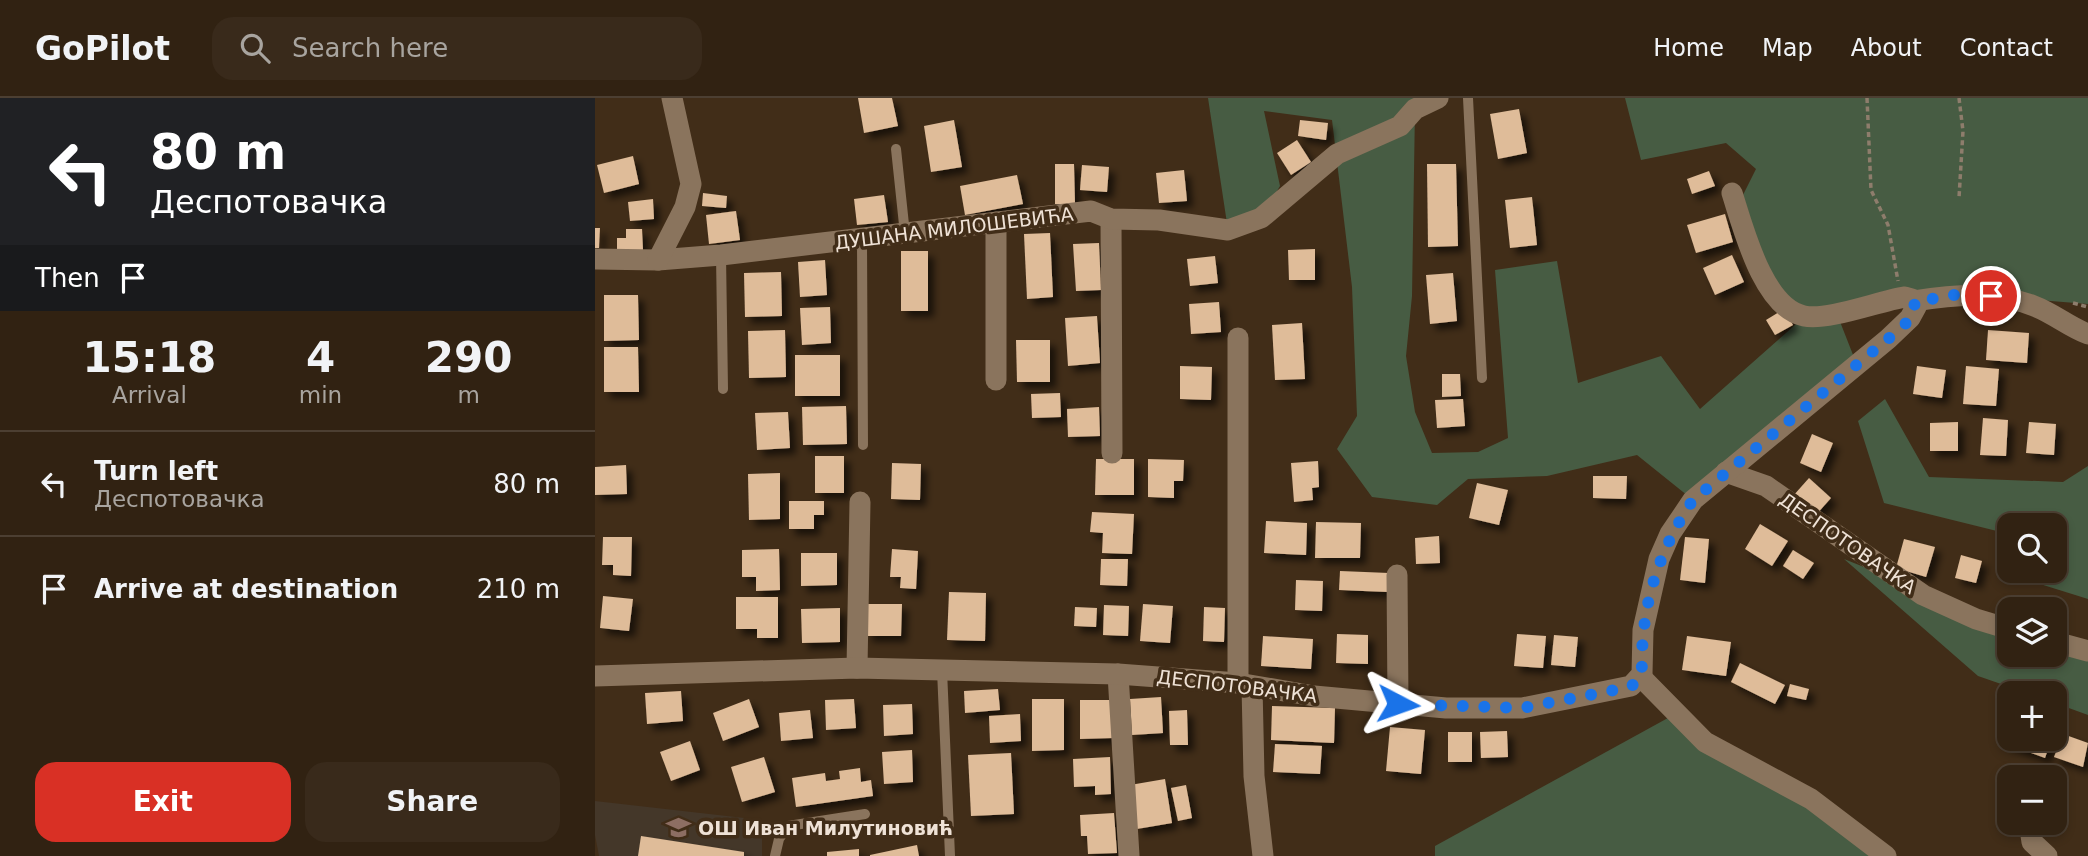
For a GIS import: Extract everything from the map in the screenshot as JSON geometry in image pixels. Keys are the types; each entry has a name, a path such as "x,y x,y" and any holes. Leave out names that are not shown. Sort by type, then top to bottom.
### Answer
{"street":[{"path":"658,260 685,207 691,184 672,98"},
{"name":"ДУШАНА МИЛОШЕВИЋА","path":"595,259 658,260 721,255 862,241 1091,211 1111,219 1159,220 1228,230 1261,218 1337,154 1400,126 1415,109 1438,98"},
{"path":"1732,193 1749,247 1773,293 1784,307 1804,316 1837,313 1908,299 1953,295 1991,296 2035,306 2088,334"},
{"path":"1111,219 1112,453"},
{"path":"996,222 996,380"},
{"path":"1886,856 1811,799 1705,742 1641,677 1643,630 1659,559 1670,534 1693,500 1888,339 1915,310 1908,299"},
{"path":"1238,338 1245,685 1263,856"},
{"name":"ДЕСПОТОВАЧКА","path":"1726,472 1766,486 1923,596 1997,625"},
{"path":"857,668 860,502"},
{"path":"1397,575 1398,704"},
{"path":"2067,645 2088,651"},
{"name":"ДЕСПОТОВАЧКА","path":"595,676 857,668 1118,674 1245,685 1398,704 1522,708 1631,687 1641,677"},
{"path":"1118,674 1129,856"},
{"path":"2031,835 2032,842 2047,856"}],"lane":[{"path":"1468,98 1482,378"},
{"path":"896,149 905,234"},
{"path":"862,241 863,445"},
{"path":"721,255 723,388"},
{"path":"942,670 950,856"},
{"path":"775,856 779,839 788,826 865,814"}],"path":[{"path":"1867,98 1871,190 1888,225 1908,299"},
{"path":"1959,98 1963,131 1959,198"}],"shaded area":[{"name":"ОШ Иван Милутиновић","path":"595,801 762,820 762,856 599,856 595,835"}],"green space":[{"path":"1208,98 1426,98 1415,109 1412,296 1406,356 1415,412 1432,453 1478,452 1508,438 1495,270 1557,261 1578,383 1661,356 1700,409 1804,317 1773,293 1743,195 1756,169 1726,143 1641,160 1625,98 2088,98 2088,304 1991,296 1837,314 1857,365 1693,500 1637,455 1547,476 1468,479 1437,505 1372,497 1337,449 1357,416 1352,287 1332,120 1264,111 1280,186 1261,218 1228,230"},
{"path":"1885,399 1929,477 2063,482 2088,466 2088,599 2037,583 2067,583 2067,513 1997,513 1997,531 1884,503 1858,421"},
{"path":"1844,559 1997,620 1997,667 2067,667 2067,644 2088,652 2088,715 2067,707 2067,681 1997,683 1978,676"},
{"path":"1677,713 1886,856 1435,856 1435,846"}],"building":[{"path":"858,98 892,98 898,126 864,133"},
{"path":"1519,109 1527,153 1498,159 1490,114"},
{"path":"954,120 962,167 931,172 924,126"},
{"path":"1300,120 1328,123 1326,140 1298,136"},
{"path":"1297,140 1311,162 1291,175 1277,153"},
{"path":"633,156 639,184 604,193 597,165"},
{"path":"1055,164 1074,164 1075,204 1055,204"},
{"path":"1427,164 1456,164 1458,246 1428,247"},
{"path":"1082,165 1109,167 1107,192 1080,190"},
{"path":"1184,170 1187,201 1159,203 1156,173"},
{"path":"1709,171 1715,186 1692,194 1687,179"},
{"path":"1017,175 1023,204 965,215 960,186"},
{"path":"703,193 727,196 726,208 702,206"},
{"path":"884,195 888,222 857,225 854,199"},
{"path":"1532,197 1537,245 1510,248 1505,200"},
{"path":"653,199 654,219 630,221 628,202"},
{"path":"736,211 740,240 709,244 706,215"},
{"path":"1725,214 1733,242 1696,253 1687,225"},
{"path":"595,228 600,228 599,248 595,248"},
{"path":"626,229 642,229 643,250 617,250 617,238 626,238"},
{"path":"1050,233 1053,297 1027,299 1024,234"},
{"path":"1099,243 1101,290 1076,291 1073,244"},
{"path":"1315,249 1315,280 1289,280 1288,250"},
{"path":"901,251 928,251 928,311 901,311"},
{"path":"1732,255 1744,282 1715,295 1703,268"},
{"path":"1215,256 1218,283 1190,286 1187,259"},
{"path":"825,260 827,295 800,297 798,262"},
{"path":"781,272 782,316 745,317 744,273"},
{"path":"1453,273 1457,321 1430,324 1426,275"},
{"path":"604,295 638,295 639,340 604,341"},
{"path":"1219,302 1221,332 1191,334 1189,304"},
{"path":"830,307 831,343 802,345 800,308"},
{"path":"1784,309 1793,325 1775,335 1766,320"},
{"path":"1097,316 1100,363 1068,366 1065,318"},
{"path":"1302,323 1305,379 1275,380 1272,325"},
{"path":"785,330 786,377 749,378 748,331"},
{"path":"1988,330 2029,333 2027,363 1986,360"},
{"path":"1016,340 1050,340 1050,382 1017,382"},
{"path":"604,347 638,347 639,392 604,392"},
{"path":"795,355 840,355 840,396 795,396"},
{"path":"1180,366 1212,367 1211,400 1180,399"},
{"path":"1917,366 1946,370 1942,398 1913,394"},
{"path":"1966,366 1999,369 1996,406 1963,404"},
{"path":"1442,374 1460,374 1461,396 1442,397"},
{"path":"1060,393 1061,417 1032,418 1031,394"},
{"path":"1463,399 1465,426 1437,428 1435,400"},
{"path":"846,406 847,444 803,445 802,407"},
{"path":"1099,407 1100,436 1068,437 1067,409"},
{"path":"788,412 790,448 757,450 755,413"},
{"path":"1983,418 2008,420 2006,456 1980,455"},
{"path":"1958,422 1958,451 1930,451 1930,423"},
{"path":"2029,422 2056,424 2054,455 2026,453"},
{"path":"1812,434 1833,443 1821,472 1800,463"},
{"path":"815,456 844,456 844,493 815,493"},
{"path":"1096,459 1134,459 1134,495 1095,495"},
{"path":"1148,459 1184,460 1183,481 1174,481 1174,498 1148,497"},
{"path":"1318,461 1319,487 1312,488 1313,500 1294,502 1291,463"},
{"path":"892,463 921,464 920,500 891,499"},
{"path":"626,465 627,494 595,495 595,467"},
{"path":"780,473 780,519 749,520 748,474"},
{"path":"1593,476 1627,476 1626,499 1593,498"},
{"path":"1809,478 1831,498 1815,516 1793,496"},
{"path":"1477,483 1508,490 1499,525 1469,518"},
{"path":"789,501 824,501 824,515 814,515 814,529 789,529"},
{"path":"1092,512 1134,514 1132,554 1102,553 1103,533 1090,532"},
{"path":"1266,521 1307,523 1306,555 1264,553"},
{"path":"1316,522 1361,523 1360,558 1315,558"},
{"path":"1760,524 1788,541 1772,566 1745,549"},
{"path":"1439,536 1440,563 1416,564 1415,538"},
{"path":"603,537 632,537 631,576 613,575 613,565 602,565"},
{"path":"1685,537 1709,539 1705,583 1680,580"},
{"path":"1904,539 1935,547 1926,577 1896,568"},
{"path":"779,549 780,590 756,591 756,577 742,577 742,550"},
{"path":"892,549 918,551 916,589 900,588 901,577 890,577"},
{"path":"1793,550 1814,563 1803,579 1783,566"},
{"path":"801,553 837,553 837,585 801,586"},
{"path":"1961,555 1982,561 1976,583 1955,578"},
{"path":"1101,559 1128,559 1127,586 1100,585"},
{"path":"1340,571 1389,573 1388,592 1339,590"},
{"path":"1296,580 1323,581 1322,611 1295,610"},
{"path":"949,592 986,593 985,641 947,640"},
{"path":"603,596 633,599 629,631 600,628"},
{"path":"736,597 778,597 778,638 757,638 757,629 736,629"},
{"path":"866,604 902,604 901,636 866,636"},
{"path":"1143,604 1173,606 1170,643 1140,641"},
{"path":"1104,605 1129,606 1128,636 1103,635"},
{"path":"1075,607 1097,608 1096,627 1074,626"},
{"path":"1204,607 1225,608 1224,642 1203,641"},
{"path":"840,608 840,642 802,643 801,609"},
{"path":"1337,634 1368,635 1368,664 1336,663"},
{"path":"1517,634 1546,636 1543,668 1514,666"},
{"path":"1554,635 1578,637 1575,667 1551,665"},
{"path":"1263,636 1313,639 1311,669 1261,666"},
{"path":"1687,636 1731,642 1726,676 1682,670"},
{"path":"1740,663 1785,685 1775,704 1731,682"},
{"path":"1790,684 1809,689 1806,700 1787,696"},
{"path":"998,689 1000,710 965,713 964,691"},
{"path":"681,691 683,721 647,724 645,693"},
{"path":"1161,697 1163,733 1132,735 1130,699"},
{"path":"749,699 759,727 723,741 713,713"},
{"path":"854,699 856,728 826,730 825,700"},
{"path":"1032,699 1064,699 1064,750 1032,751"},
{"path":"1080,700 1113,700 1113,738 1080,739"},
{"path":"912,704 913,734 884,736 883,705"},
{"path":"1272,706 1335,708 1334,743 1271,740"},
{"path":"810,710 813,738 781,741 779,713"},
{"path":"1187,710 1188,745 1170,745 1169,711"},
{"path":"1020,714 1021,741 990,743 989,716"},
{"path":"1390,727 1425,730 1421,774 1386,771"},
{"path":"1507,731 1508,757 1481,758 1480,732"},
{"path":"1448,732 1472,732 1472,762 1448,762"},
{"path":"2067,735 2088,743 2083,767 2054,757 2056,751 2067,751"},
{"path":"690,741 700,770 671,781 660,752"},
{"path":"1275,744 1322,746 1320,774 1273,772"},
{"path":"912,750 913,782 884,784 882,752"},
{"path":"2026,751 2047,751 2045,758"},
{"path":"1011,753 1014,814 971,816 968,755"},
{"path":"764,757 775,792 742,802 731,767"},
{"path":"1110,757 1111,794 1095,795 1095,786 1074,787 1073,759"},
{"path":"860,768 861,782 871,780 873,796 796,807 792,778 825,773 826,781 840,779 839,771"},
{"path":"1165,779 1172,823 1137,829 1130,785"},
{"path":"1186,785 1192,818 1178,821 1171,788"},
{"path":"1114,813 1117,853 1088,854 1087,836 1081,836 1080,815"},
{"path":"641,836 744,852 744,856 638,856"},
{"path":"917,845 919,856 870,856 870,855"},
{"path":"859,849 859,856 827,856 827,852"}],"place":[{"name":"ОШ Иван Милутиновић","path":"678,828"}],"route":[{"path":"1398,704 1446,708 1522,708 1631,687 1642,674 1643,630 1659,559 1670,534 1693,500 1888,339 1910,318 1916,307 1914,302 1953,295 1991,296"}]}
